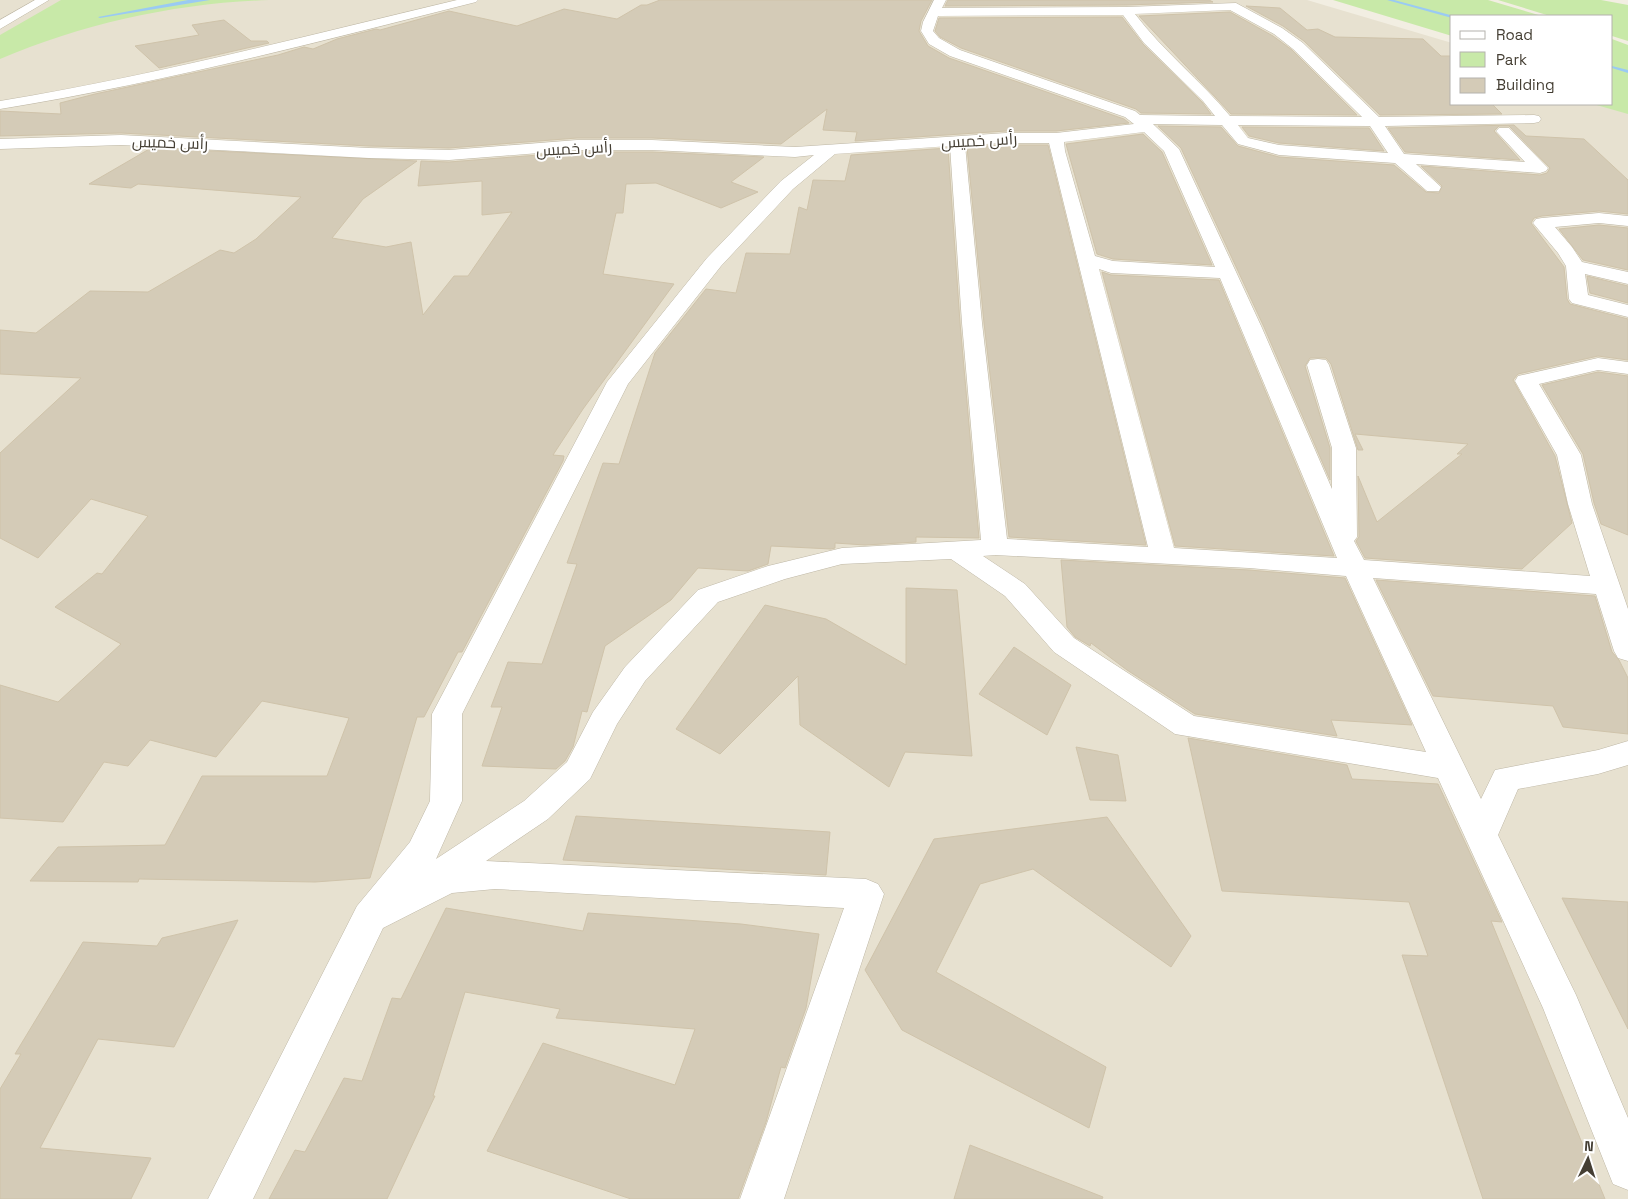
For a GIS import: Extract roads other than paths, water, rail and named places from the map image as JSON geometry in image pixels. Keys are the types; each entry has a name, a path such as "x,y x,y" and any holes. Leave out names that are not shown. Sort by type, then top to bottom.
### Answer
{"street":[{"path":"0,25 43,0"},
{"path":"0,105 65,96 216,63 472,0"},
{"path":"1433,188 1399,158 1375,122 1298,46 1278,31 1232,6 1126,11 937,6 927,31 934,41 955,53 1130,114 1171,149 1252,328 1349,558 1562,1007 1628,1169"},
{"path":"1126,11 1148,40 1181,70 1228,121 1243,141 1279,150 1540,168 1504,131"},
{"name":"رأس خميس","path":"0,144 121,140 369,153 449,155 577,145 652,145 795,152 1006,138 1056,138 1142,123 1534,119"},
{"path":"1056,138 1057,151 1163,556"},
{"path":"957,142 972,323 995,547"},
{"path":"230,1199 370,918 423,851 446,802 447,714 618,382 714,262 788,185 833,148"},
{"path":"1628,221 1599,218 1542,223 1566,251 1575,266 1579,299 1628,311"},
{"path":"1086,260 1111,267 1226,273"},
{"path":"1575,266 1628,278"},
{"path":"1318,364 1344,448 1349,558"},
{"path":"1628,368 1598,364 1526,381 1569,455 1580,504 1628,651"},
{"path":"370,918 536,810 579,770 604,720 635,674 708,596 777,572 842,556 956,551 995,547 1163,556 1349,558 1606,586"},
{"path":"956,551 1015,590 1064,645 1186,726 1449,768"},
{"path":"1481,835 1506,779 1598,762 1628,754"},
{"path":"370,918 447,879 495,875 866,894 762,1199"}],"waterway":[{"path":"100,17 190,1 208,0"},
{"path":"1389,0 1450,16"},
{"path":"1613,67 1628,72"}]}
